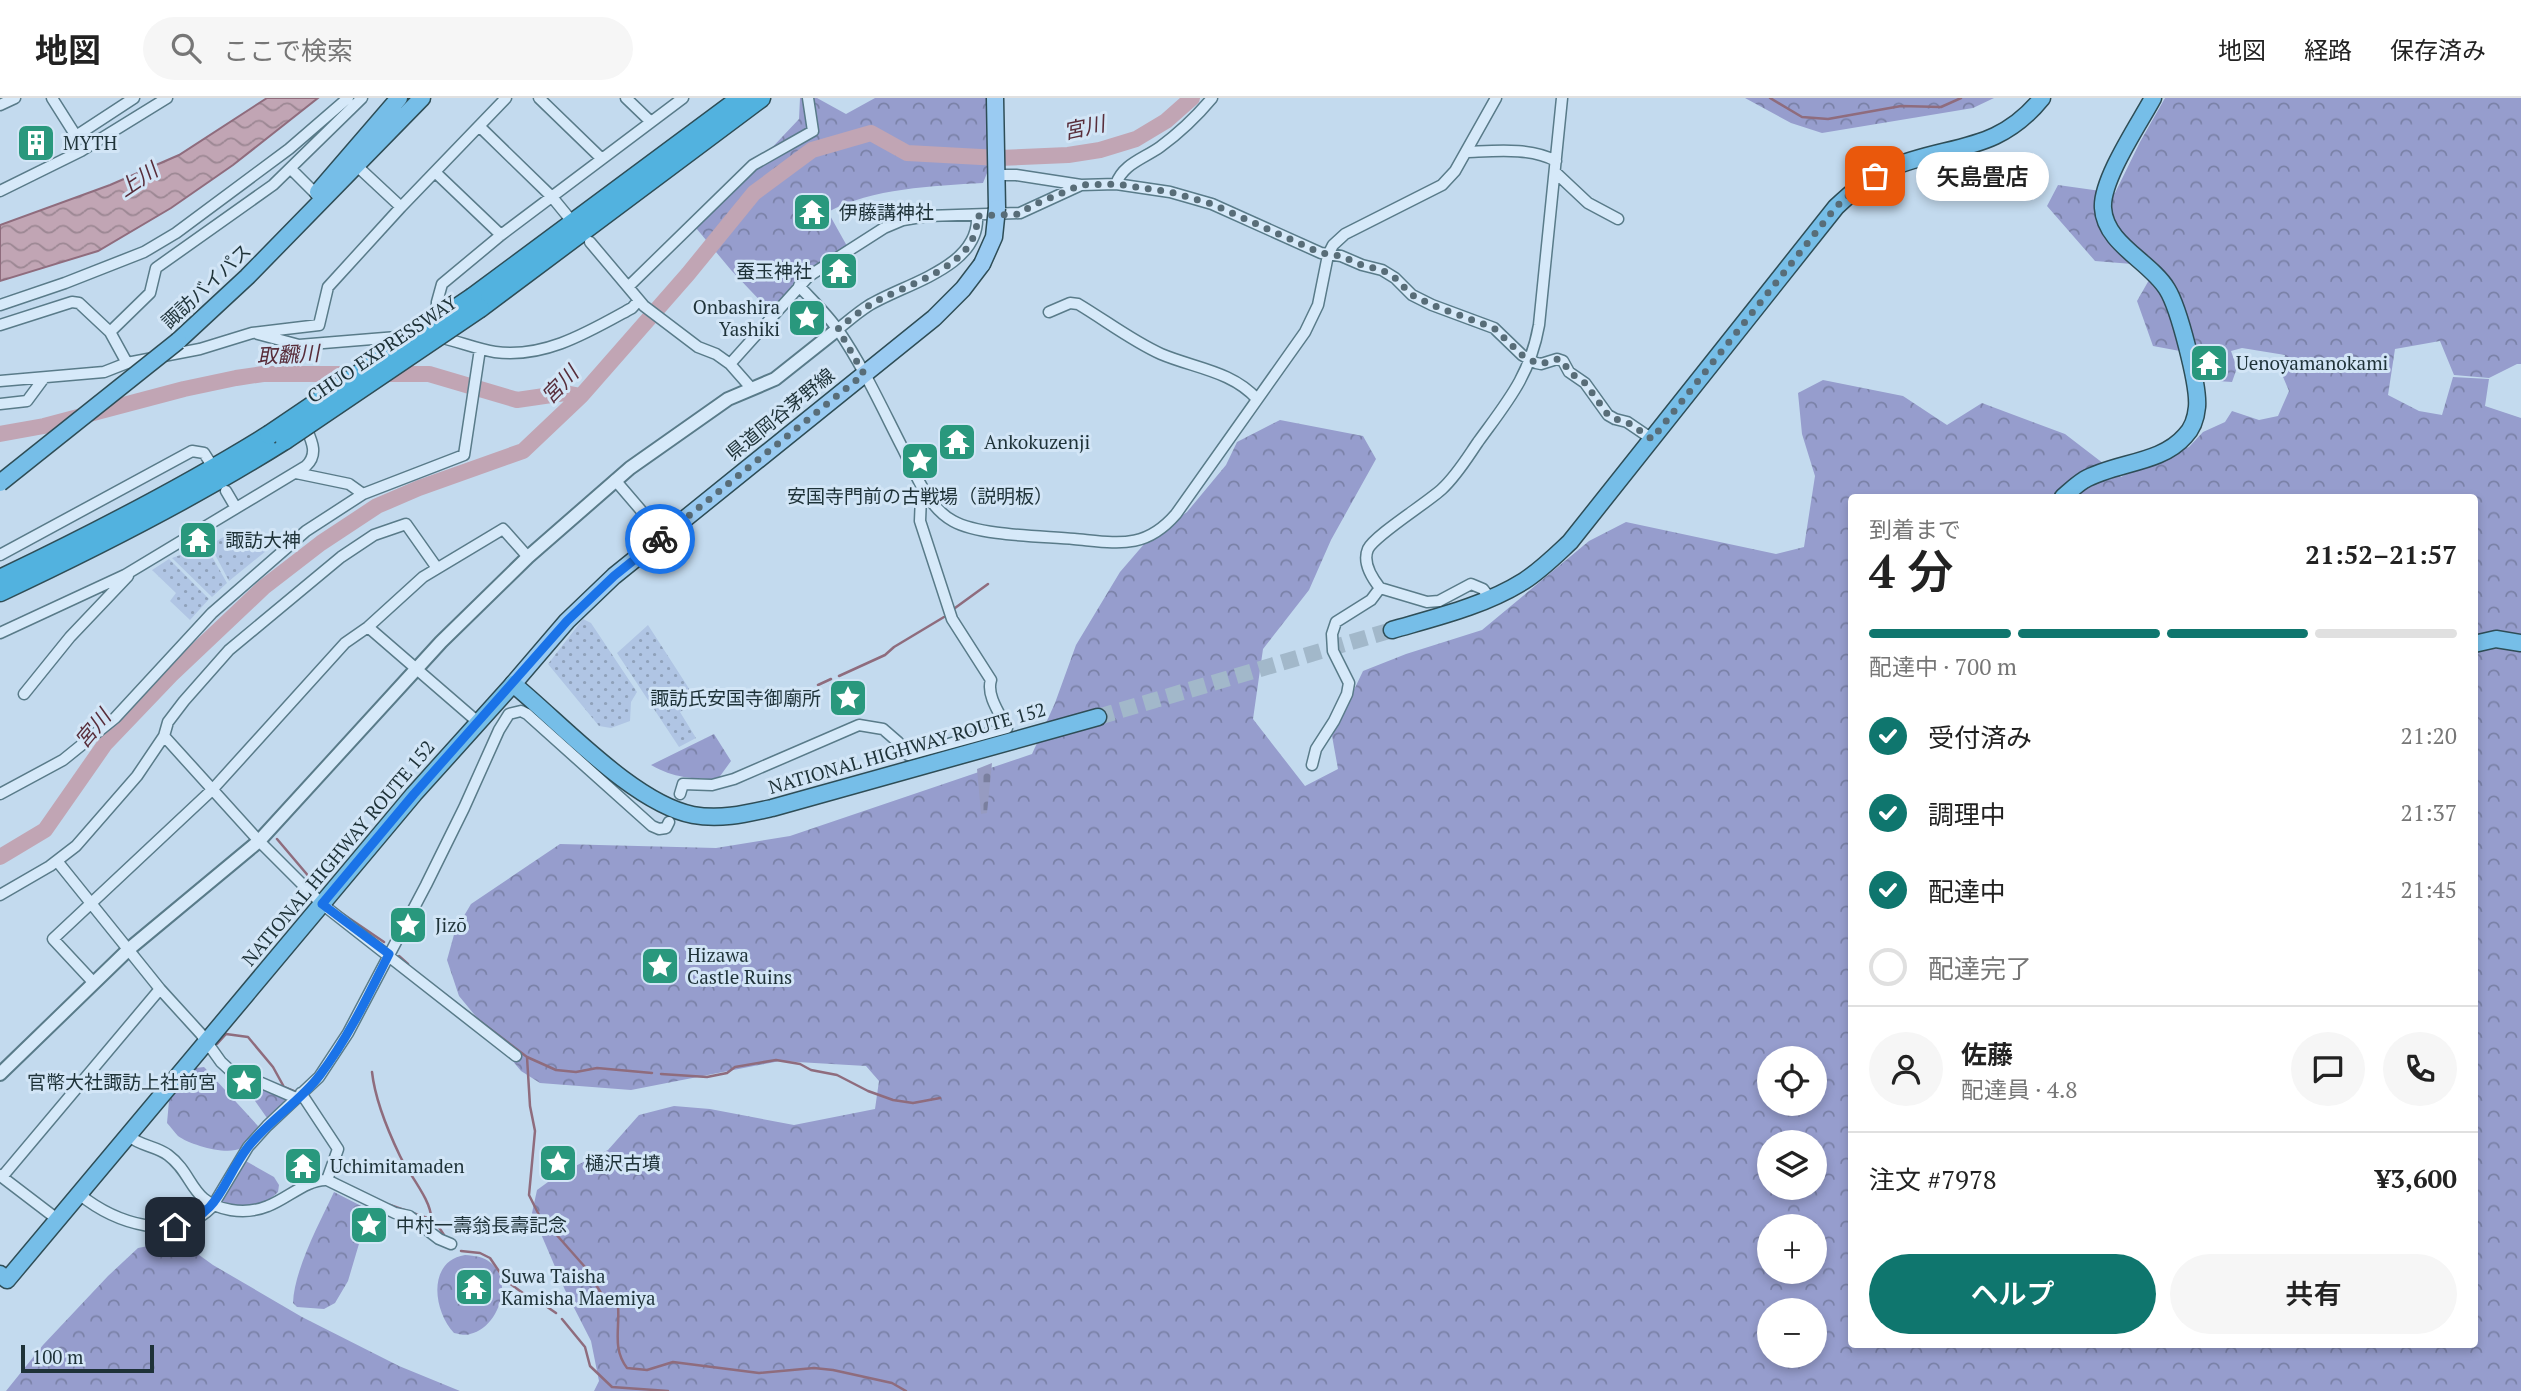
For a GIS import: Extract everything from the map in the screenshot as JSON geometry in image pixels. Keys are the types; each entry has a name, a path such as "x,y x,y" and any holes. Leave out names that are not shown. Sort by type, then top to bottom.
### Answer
{"highway":[{"name":"諏訪バイパス","path":"0,471 176,339 282,236 399,98"},
{"name":"諏訪バイパス","path":"0,483 176,339 247,277 422,98"},
{"name":"CHUO EXPRESSWAY","path":"476,303 741,98"},
{"name":"CHUO EXPRESSWAY","path":"0,592 111,539 192,496 476,303 761,98"},
{"path":"1392,630 1490,598 1525,580 1570,542 1831,214 1861,184 1888,169 1993,139 2019,122 2042,98"},
{"path":"2067,494 2085,480 2176,445 2192,429 2196,416 2197,397 2193,373 2169,291 2150,268 2113,236 2105,221 2102,206 2110,177 2153,98"},
{"name":"CHUO EXPRESSWAY","path":"0,579 94,535 277,438"},
{"path":"2478,643 2496,639 2521,643"},
{"name":"NATIONAL HIGHWAY ROUTE 152","path":"2,1281 129,1136 414,794 513,684 617,774 647,796 678,810 712,817 735,817 772,808 1098,717"}],"main road":[{"name":"県道岡谷茅野線","path":"513,684 567,621 614,576 934,318 964,289 982,264 994,237 998,172 995,98"}],"street":[{"path":"0,105 15,98"},
{"path":"52,98 76,136 121,102 134,98"},
{"path":"0,191 81,151 167,98"},
{"path":"0,305 144,252 176,233 289,149 348,98"},
{"path":"110,332 150,293 156,268 272,185 362,98"},
{"path":"0,381 104,372 127,363 200,349 252,333 319,325 328,287 506,98"},
{"path":"539,98 602,159"},
{"path":"626,98 651,122"},
{"path":"435,337 442,284 501,235 683,98"},
{"path":"628,287 753,165 813,131 808,98"},
{"path":"1116,184 1120,172 1160,147 1212,98"},
{"path":"799,286 838,329 926,492 946,516 968,527 1104,542 1140,541 1163,529 1176,514 1314,317 1328,255 1333,245 1345,234 1442,185 1455,171 1496,98"},
{"path":"1490,598 1483,589 1471,584 1446,598 1427,602 1380,588 1369,571 1368,550 1374,542 1420,507 1452,478 1517,390 1531,360 1539,325 1562,98"},
{"path":"479,126 552,197 570,219"},
{"path":"1465,152 1543,154 1588,203 1618,219"},
{"path":"357,166 401,207"},
{"path":"291,169 316,194"},
{"path":"998,172 1081,185 1116,184 1170,192 1212,204 1328,255 1341,256 1391,274 1412,295 1494,328 1522,355 1531,360 1541,364 1558,359 1563,361 1569,372 1585,383 1608,415 1627,422 1652,439"},
{"path":"435,173 501,235"},
{"path":"730,364 809,276 872,234 903,220 926,216 1020,214 1031,206 1081,185"},
{"path":"0,1073 129,949 259,841 441,642 528,557 615,480 720,404 775,379 868,306 920,281 964,254 978,227 977,216"},
{"path":"590,242 642,303 684,337 730,364 752,389"},
{"path":"0,325 72,302 79,303 110,332 127,363"},
{"path":"252,333 299,345 399,336 435,337 460,341 479,352 522,353 554,346 596,328 642,303"},
{"path":"1049,312 1070,303 1078,303 1158,353 1181,362 1202,366 1239,382 1257,399"},
{"path":"0,794 62,760 115,718 212,613 306,531 363,494 464,455 479,352"},
{"path":"0,404 27,401 44,378"},
{"path":"0,633 131,571 296,473 311,461 313,455 313,444 302,419"},
{"path":"0,555 192,451 204,453 211,464"},
{"path":"296,473 349,484 363,494"},
{"path":"615,480 663,536"},
{"path":"226,491 236,508"},
{"path":"680,794 683,784 712,785 734,779 859,725 883,729 898,741 908,755 1007,729 992,698 989,687 991,680 952,619 920,521 921,496 926,492"},
{"path":"0,895 57,861 76,846 137,776 164,736 168,722 184,701 229,650 298,590 374,534 406,524 437,568"},
{"path":"94,983 53,939 212,790 345,643 368,627 437,568 503,529 528,557"},
{"path":"24,694 70,637 131,571"},
{"path":"1312,765 1316,749 1334,721 1347,694 1349,683 1333,651 1332,634 1336,622 1371,600 1380,588"},
{"path":"368,627 478,723"},
{"path":"79,1194 98,1208 143,1226 175,1227 189,1223 212,1207 248,1147 319,1077 348,1033 464,808 499,730 509,714 521,711 527,714 652,826 659,830 666,828 669,822"},
{"path":"164,736 259,841 322,904 516,1056"},
{"path":"57,861 160,989 201,1034 221,1062 234,1074 299,1096 338,1149 327,1181"},
{"path":"57,1219 1,1176 160,989"},
{"path":"129,1136 166,1154 212,1207 240,1212 251,1211 317,1181 327,1181 395,1213 409,1216 439,1239 451,1244"}],"shaded area":[{"path":"237,529 248,532 266,551 229,581 210,545"},
{"path":"206,546 227,583 212,597 172,558"},
{"path":"169,559 209,599 190,620 170,601 176,593 152,570"},
{"path":"583,619 591,623 637,692 631,702 630,721 611,728 599,726 548,664"},
{"path":"648,625 697,701 680,712 696,738 679,747 617,653"}],"green space":[{"path":"800,98 817,98 846,114 875,98 986,98 989,168 983,183 883,193 828,212 847,246 794,286 770,311 696,228 799,119"},
{"path":"1745,98 1994,98 1973,108 1822,133 1791,123"},
{"path":"2165,98 2521,98 2521,364 2489,378 2454,375 2440,341 2395,349 2388,395 2419,411 2442,415 2453,377 2489,379 2485,406 2521,418 2521,1391 594,1391 599,1381 591,1341 565,1290 532,1213 537,1190 559,1174 608,1150 639,1115 674,1106 710,1109 794,1125 875,1109 879,1081 866,1066 780,1061 631,1090 540,1083 521,1071 459,996 447,960 455,931 471,904 560,844 716,848 790,836 1032,754 1055,703 1076,645 1120,572 1145,543 1162,535 1174,521 1187,512 1226,465 1237,442 1280,420 1363,436 1376,459 1331,540 1309,590 1263,649 1253,719 1305,786 1338,769 1332,736 1363,671 1482,630 1589,541 1626,522 1776,554 1804,547 1815,476 1802,434 1798,393 1823,380 1903,396 1947,425 1982,403 2065,434 2121,477 2147,463 2189,447 2203,432 2225,422 2232,411 2259,420 2278,416 2289,391 2281,372 2285,355 2242,348 2231,351 2237,368 2232,382 2202,380 2196,354 2153,346 2137,301 2157,266 2095,261 2047,206 2058,185 2115,193"},
{"path":"714,734 731,761 718,779 684,777 651,765"},
{"path":"992,763 987,813 981,814 977,769"},
{"path":"204,1067 258,1126 241,1148 227,1151 200,1146 178,1136 167,1123 169,1101 196,1068"},
{"path":"250,1083 289,1099 271,1118 267,1118 248,1091"},
{"path":"244,1160 274,1177 279,1185 278,1192 257,1205 234,1206 217,1203"},
{"path":"334,1192 369,1210 348,1281 335,1303 324,1309 297,1307 293,1303 298,1276"},
{"path":"174,1241 302,1317 399,1366 460,1391 6,1391 43,1345 138,1248"},
{"path":"465,1255 482,1258 491,1263 498,1271 502,1292 500,1303 488,1323 480,1330 467,1335 454,1333 447,1324 438,1300 437,1288 444,1267 453,1259"}],"water":[{"name":"上川","path":"267,98 318,98 233,165 171,208 98,251 0,281 0,225 110,185 179,155"}],"waterway":[{"name":"宮川","path":"0,857 45,830 105,744 171,675 264,587 321,543 377,506 523,451 581,396 688,274 754,193 812,150 871,133 907,153 999,158 1068,155 1100,150 1136,139 1166,121 1192,98"},
{"path":"1770,98 1802,117 1828,119 1901,106 1941,107 1961,98"},
{"name":"取飜川","path":"0,434 44,426 184,389 263,374 429,374 517,400 565,393 581,396"},
{"path":"955,608 988,584"},
{"path":"839,676 885,655 944,617"},
{"path":"818,685 831,679"},
{"path":"277,839 316,885"},
{"path":"340,912 384,942"},
{"path":"399,956 408,964"},
{"path":"443,993 527,1057 530,1106 535,1131 529,1195 539,1215 585,1267 601,1293 618,1306 618,1346 627,1368 647,1370 673,1362 759,1373 814,1368 892,1383 906,1391"},
{"path":"217,1044 226,1034 248,1037 273,1067 284,1087 296,1092"},
{"path":"527,1057 556,1070 576,1072 597,1068 652,1073"},
{"path":"661,1074 707,1077 727,1073 735,1067 776,1060 837,1075 893,1100 913,1103 940,1098"},
{"path":"372,1072 387,1126 400,1156 424,1196 431,1220"},
{"path":"390,1205 433,1220"},
{"path":"438,1226 444,1235"},
{"path":"461,1251 480,1253 490,1258 505,1280 527,1296"},
{"path":"540,1302 556,1313"},
{"path":"562,1319 585,1347 590,1366 612,1387 668,1391"}],"tunnel":[{"path":"1098,717 1392,630"}],"way so far":[{"path":"660,539 864,374 838,329 868,306 920,281 964,254 978,227 977,216 1020,214 1031,206 1081,185 1147,187 1212,204 1321,253 1341,256 1391,274 1412,295 1494,328 1522,355 1536,363 1558,359 1563,361 1569,372 1585,383 1608,415 1627,422 1652,439 1836,207 1861,184 1875,176"}],"place":[{"name":"MYTH","path":"36,143"},
{"name":"矢島畳店","path":"1875,176"},
{"name":"伊藤講神社","path":"812,212"},
{"name":"蚕玉神社","path":"839,271"},
{"name":"Onbashira Yashiki","path":"807,318"},
{"name":"Uenoyamanokami","path":"2209,363"},
{"name":"Ankokuzenji","path":"957,442"},
{"name":"安国寺門前の古戦場（説明板）","path":"920,461"},
{"name":"諏訪大神","path":"198,540"},
{"name":"諏訪氏安国寺御廟所","path":"848,698"},
{"name":"Jizō","path":"408,925"},
{"name":"Hizawa Castle Ruins","path":"660,966"},
{"name":"官幣大社諏訪上社前宮","path":"244,1082"},
{"name":"樋沢古墳","path":"558,1163"},
{"name":"Uchimitamaden","path":"303,1166"},
{"name":"中村一壽翁長壽記念","path":"369,1225"},
{"name":"Suwa Taisha Kamisha Maemiya","path":"474,1287"}],"route":[{"path":"175,1227 189,1223 212,1207 248,1147 319,1077 359,1014 389,954 322,904 537,653 614,576 660,539"}]}
